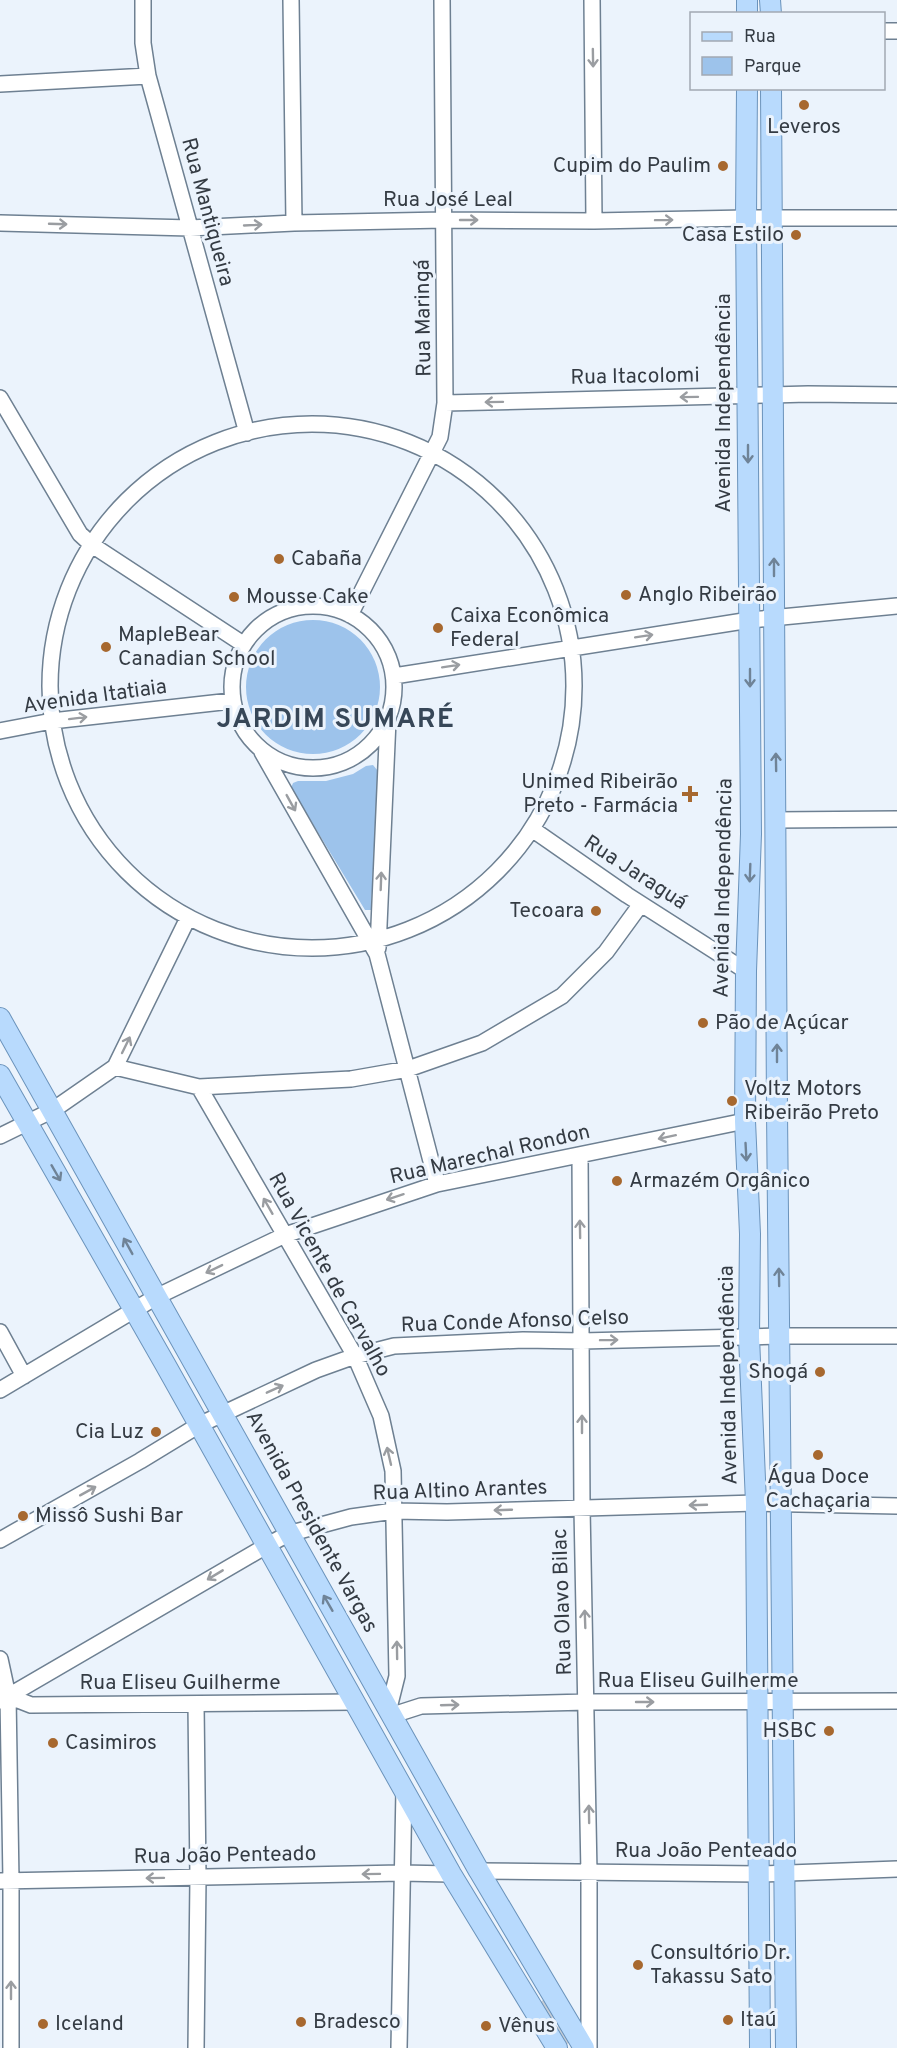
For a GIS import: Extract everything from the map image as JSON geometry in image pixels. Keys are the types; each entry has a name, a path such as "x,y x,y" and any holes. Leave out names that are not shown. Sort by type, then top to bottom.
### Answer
{"main road":[{"name":"Avenida Independência","path":"747,90 751,834 746,971 745,1121 750,1234 749,1338 756,1503 760,2048"},
{"path":"771,90 786,2048"},
{"name":"Avenida Presidente Vargas","path":"0,1018 479,1871 584,2048"},
{"path":"0,1075 451,1874 558,2048"},
{"path":"391,1711 405,1764 540,2002"}],"street":[{"name":"Rua Mantiqueira","path":"143,0 143,43 148,76 247,433"},
{"path":"291,0 294,223"},
{"name":"Rua Maringá","path":"350,615 433,453 440,436 446,403 442,0"},
{"path":"592,0 594,221"},
{"path":"0,84 148,76"},
{"name":"Rua José Leal","path":"0,222 190,228 444,220 897,218"},
{"name":"Rua Itacolomi","path":"446,403 748,395 897,395"},
{"path":"0,398 80,534 92,545 243,644"},
{"path":"310,424 373,431 433,453 474,480 510,514 539,554 560,598 572,646 574,684 572,722 568,741 564,759 550,795 532,829 490,878 439,915 375,945 322,948 276,946 230,936 188,918 146,891 111,856 83,815 63,770 52,722 50,685 55,639 61,612 74,577 92,545 122,507 143,487 175,464 210,446 247,433 310,424"},
{"path":"375,945 388,720 394,698 394,676 389,657 380,640 366,626 350,615 327,607 303,606 280,613 259,626 243,644 233,671 231,700 242,729 262,752 375,945 437,1184"},
{"path":"394,676 572,646 750,620 897,606"},
{"name":"Avenida Itatiaia","path":"0,731 52,722 231,700"},
{"path":"262,752 284,764 308,770 333,767 356,757 368,747 388,720"},
{"path":"776,820 897,819"},
{"name":"Rua Jaraguá","path":"532,829 641,904 746,971"},
{"path":"115,1067 199,1087 351,1079 408,1069 482,1043 562,996 606,952 641,904"},
{"path":"0,1136 53,1110 115,1067 188,918"},
{"name":"Rua Vicente de Carvalho","path":"199,1087 355,1356 381,1416 393,1471 397,1676 391,1711"},
{"name":"Rua Marechal Rondon","path":"0,1390 156,1297 285,1235 437,1184 745,1121"},
{"name":"Rua Olavo Bilac","path":"580,1155 582,1508 590,1873 589,2048"},
{"path":"0,1332 24,1376"},
{"name":"Rua Conde Afonso Celso","path":"0,1540 199,1425 316,1370 355,1356 394,1346 523,1340 897,1336"},
{"name":"Rua Altino Arantes","path":"4,1699 288,1534 351,1517 393,1511 447,1512 756,1503 897,1506"},
{"path":"0,1659 4,1699 11,2048"},
{"path":"29,1683 31,1705"},
{"name":"Rua Eliseu Guilherme","path":"4,1699 31,1705 353,1702"},
{"name":"Rua Eliseu Guilherme","path":"391,1711 421,1706 587,1702 897,1701"},
{"path":"196,1704 198,1878 196,2048"},
{"path":"399,2048 404,1790"},
{"name":"Rua João Penteado","path":"479,1871 759,1874 897,1869"},
{"name":"Rua João Penteado","path":"6,1881 451,1874"}],"green space":[{"path":"313,620 339,625 361,639 375,661 380,687 375,713 361,735 339,749 313,754 287,749 265,735 251,713 246,687 251,661 265,639 287,625"},
{"path":"373,765 378,771 371,910 365,910 291,788 293,783 298,781 326,781 353,774 366,766"}],"tunnel":[{"path":"540,2002 569,2048"}],"place":[{"name":"Leveros","path":"804,105"},
{"name":"Cupim do Paulim","path":"723,166"},
{"name":"Casa Estilo","path":"796,235"},
{"name":"Cabaña","path":"279,559"},
{"name":"Anglo Ribeirão","path":"626,595"},
{"name":"Mousse Cake","path":"234,597"},
{"name":"Caixa Econômica Federal","path":"438,628"},
{"name":"MapleBear Canadian School","path":"106,647"},
{"name":"Unimed Ribeirão Preto - Farmácia","path":"690,794"},
{"name":"Tecoara","path":"596,911"},
{"name":"Pão de Açúcar","path":"703,1023"},
{"name":"Voltz Motors Ribeirão Preto","path":"732,1101"},
{"name":"Armazém Orgânico","path":"617,1181"},
{"name":"Shogá","path":"820,1372"},
{"name":"Cia Luz","path":"156,1432"},
{"name":"Água Doce Cachaçaria","path":"818,1455"},
{"name":"Missô Sushi Bar","path":"23,1516"},
{"name":"HSBC","path":"829,1731"},
{"name":"Casimiros","path":"53,1743"},
{"name":"Consultório Dr. Takassu Sato","path":"638,1965"},
{"name":"Itaú","path":"728,2020"},
{"name":"Bradesco","path":"301,2022"},
{"name":"Iceland","path":"43,2024"},
{"name":"Vênus","path":"486,2026"}],"district":[{"name":"JARDIM SUMARÉ","path":"336,720"}]}
